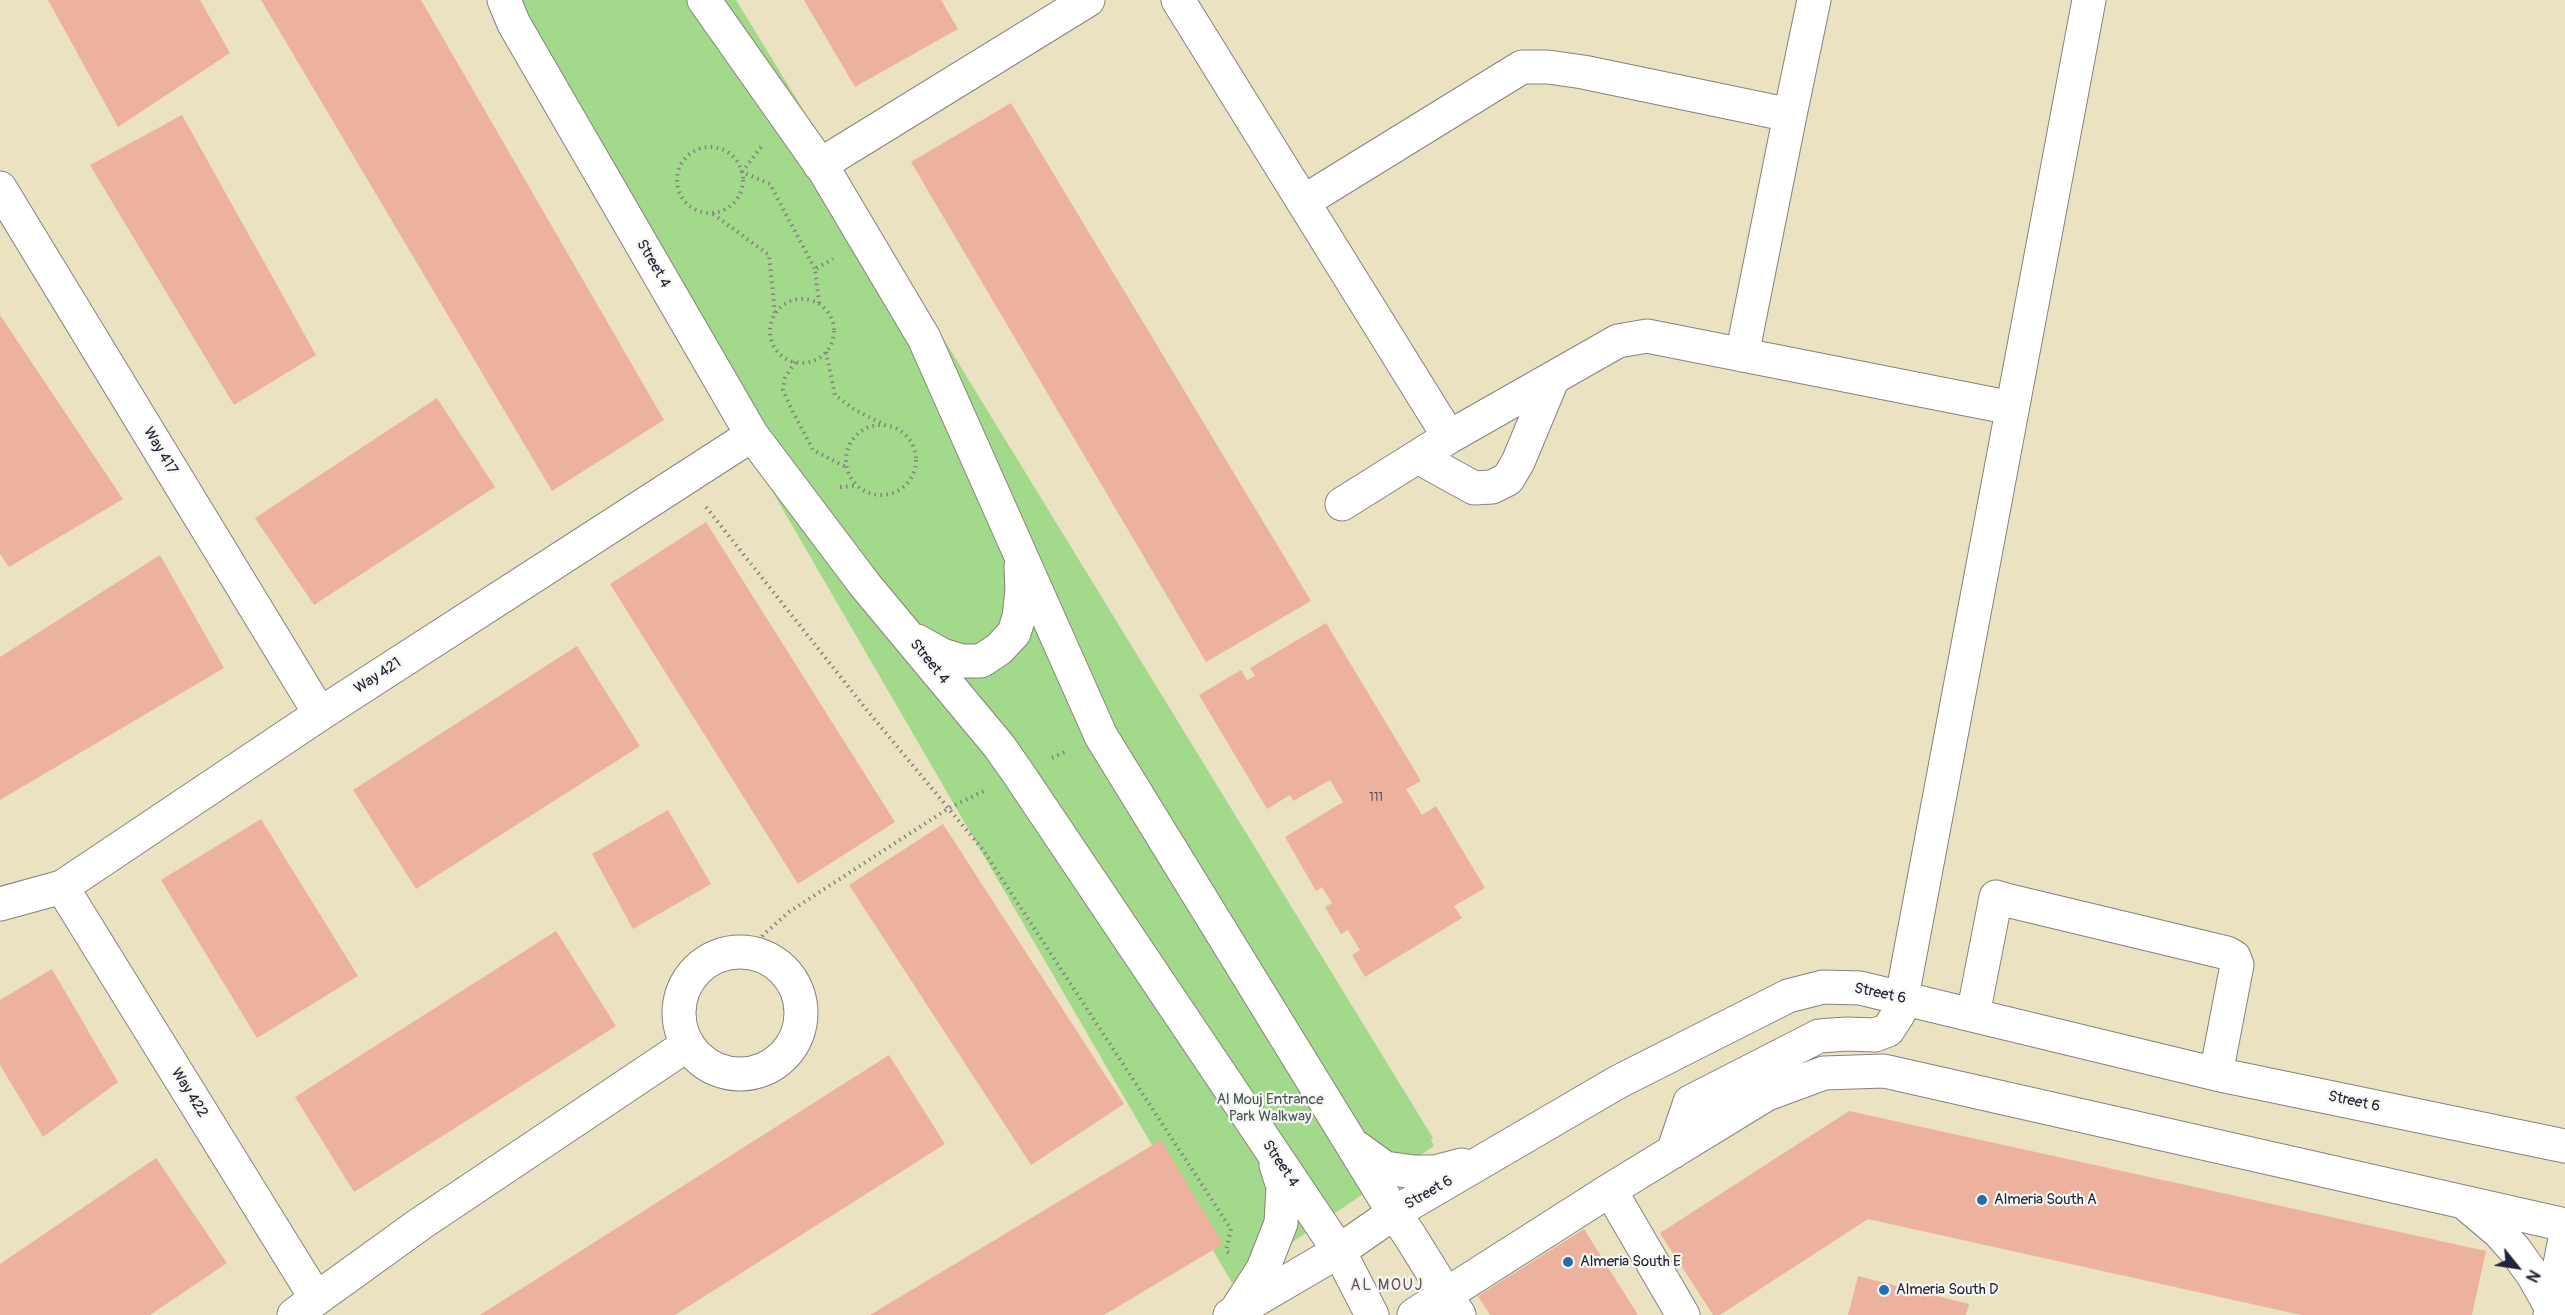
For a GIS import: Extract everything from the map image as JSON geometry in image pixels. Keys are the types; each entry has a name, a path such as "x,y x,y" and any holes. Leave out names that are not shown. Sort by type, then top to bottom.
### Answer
{"street":[{"name":"Street 4","path":"504,0 514,24 752,435 865,585 1018,773 1339,1251 1372,1315"},
{"path":"704,0 820,165 924,338 1101,736 1453,1305"},
{"path":"820,165 1088,0"},
{"path":"1178,0 1449,438"},
{"path":"1742,355 1814,0"},
{"path":"1673,1152 1690,1102 1819,1036 1875,1035 1888,1030 1899,1013 2089,0"},
{"path":"1303,202 1522,67 1548,67 1582,72 1790,115"},
{"name":"Way 417","path":"0,188 320,714"},
{"path":"1342,504 1449,438 1618,340 1647,336 2012,408"},
{"path":"1418,457 1474,488 1492,487 1508,479 1518,462 1553,378"},
{"name":"Way 421","path":"0,904 62,887 320,714 752,435"},
{"path":"908,636 942,655 962,661 981,661 999,649 1014,633 1019,616 1022,591 1020,555"},
{"name":"Way 422","path":"62,887 305,1307 420,1224 687,1045"},
{"path":"1973,1015 1996,897 2227,953 2234,957 2237,965 2216,1074"},
{"path":"735,951 755,953 774,962 789,975 798,993 801,1012 798,1032 789,1050 775,1064 757,1072 737,1075 718,1071 700,1060 687,1045 679,1025 679,1005 685,985 697,968 715,957 735,951"},
{"name":"Street 6","path":"1233,1313 1339,1251 1394,1213 1618,1082 1788,996 1823,987 1860,988 2216,1074 2565,1146"},
{"path":"1414,1315 1453,1305 1610,1190 1767,1094 1824,1073 1884,1071 2565,1225"},
{"path":"1353,1144 1385,1168 1414,1172 1435,1172 1487,1159"},
{"path":"1233,1313 1263,1269 1281,1223 1283,1187 1274,1155"},
{"path":"1610,1190 1683,1315"},
{"path":"2463,1202 2499,1232 2515,1250 2533,1275 2551,1311"},
{"path":"2551,1311 2565,1239"}],"path":[{"path":"712,213 733,204 740,195 743,184 742,172 738,162 722,148 700,147 683,160 676,180 683,200 691,208 712,213 769,255 775,313"},
{"path":"742,172 770,184 814,269 819,304"},
{"path":"814,269 867,241"},
{"path":"826,352 811,361 795,362 785,358 772,343 771,323 775,313 782,305 791,301 811,300 827,312 834,332 826,352 835,395 855,410 885,426"},
{"path":"795,362 785,378 783,390 793,412 813,450 847,468 857,486 866,492 878,495 890,494 909,481 914,469 915,458 906,436 897,429 874,426 864,429 855,436 849,446 847,468"},
{"path":"684,478 859,700 983,850 1231,1229 1226,1251 1263,1269"},
{"path":"755,953 763,935 789,912 949,808 1018,773 1101,736"}],"green space":[{"name":"Al Mouj Entrance Park Walkway","path":"487,0 736,0 1433,1138 1431,1140 1434,1146 1232,1283"}],"building":[{"path":"48,0 200,0 230,53 118,127"},
{"path":"261,0 421,0 664,420 552,491"},
{"path":"804,0 941,0 958,29 855,87"},
{"path":"1011,103 1311,601 1206,662 911,162"},
{"path":"182,115 316,355 234,405 90,165"},
{"path":"0,315 123,499 9,567 0,554"},
{"path":"437,398 495,487 314,605 255,518"},
{"path":"706,522 895,822 798,884 610,584"},
{"path":"160,555 224,668 0,800 0,657"},
{"path":"1326,623 1421,781 1406,789 1422,815 1436,806 1485,888 1454,906 1462,918 1365,977 1352,955 1360,950 1348,930 1341,934 1325,907 1332,903 1322,887 1316,891 1285,837 1343,802 1330,780 1293,801 1290,795 1267,809 1199,695 1241,670 1247,680 1255,676 1250,668"},
{"path":"577,646 640,746 416,889 353,790"},
{"path":"668,810 711,884 633,929 592,854"},
{"path":"261,819 358,976 257,1038 161,880"},
{"path":"943,824 1124,1104 1031,1165 849,885"},
{"path":"556,931 616,1026 354,1192 295,1097"},
{"path":"52,969 118,1082 43,1137 0,1065 0,1000"},
{"path":"889,1055 945,1144 675,1315 480,1315"},
{"name":"Almeria South A","path":"1849,1111 2486,1251 2472,1315 2301,1315 1868,1219 1720,1315 1713,1315 1660,1233"},
{"path":"1161,1140 1223,1244 1104,1315 870,1315"},
{"path":"156,1158 227,1263 150,1315 0,1315 0,1264"},
{"name":"Almeria South E","path":"1584,1229 1638,1315 1490,1315 1478,1296"},
{"name":"Almeria South D","path":"1858,1276 1969,1304 1966,1315 1848,1315"}],"place":[{"name":"Almeria South A","path":"1982,1200"},
{"name":"Almeria South E","path":"1568,1262"},
{"name":"Almeria South D","path":"1884,1290"}],"district":[{"name":"AL MOUJ","path":"1387,1286"}]}
